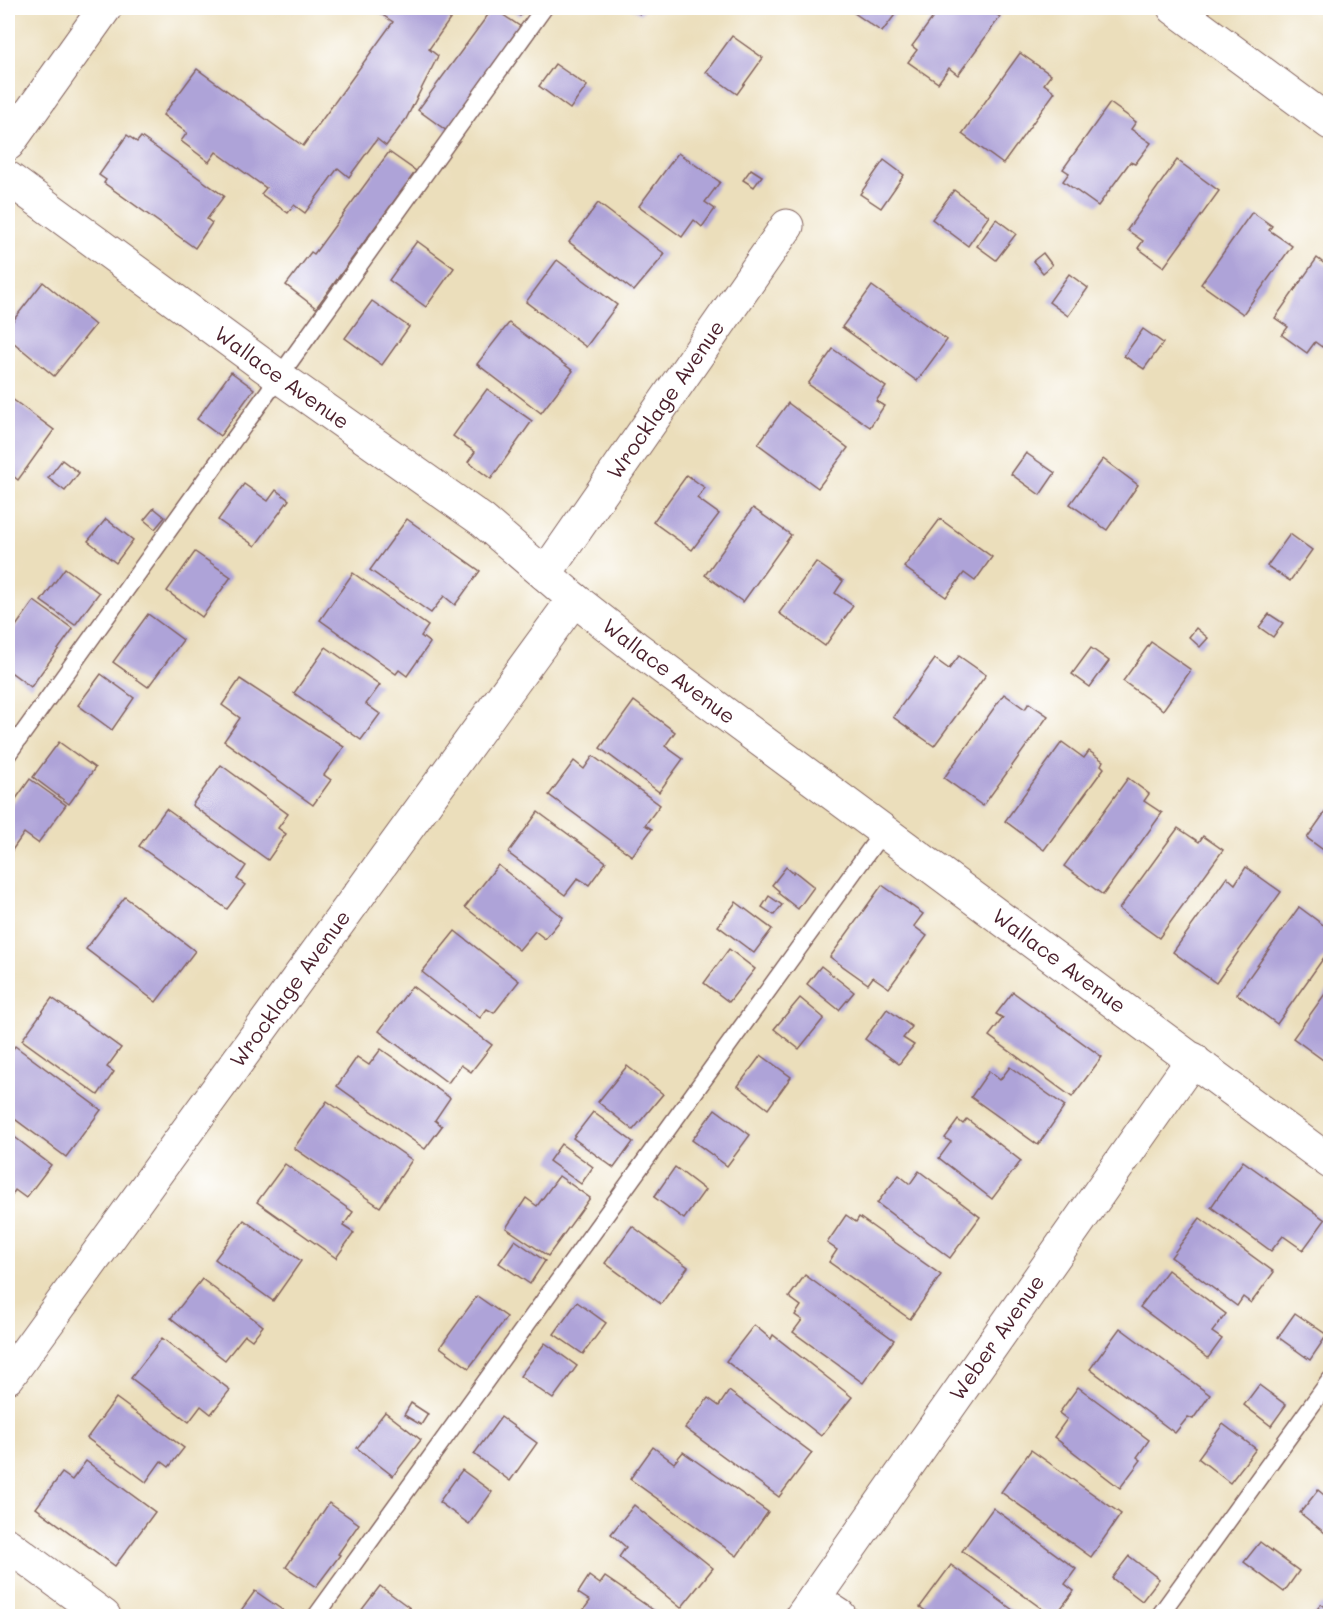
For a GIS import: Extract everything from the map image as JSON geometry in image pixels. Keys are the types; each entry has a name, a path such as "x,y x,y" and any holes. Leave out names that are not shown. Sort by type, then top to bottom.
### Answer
{"street":[{"path":"8,144 105,8"},
{"path":"1174,8 1330,123"},
{"name":"Wallace Avenue","path":"8,178 278,376 482,520 574,599 635,647 1330,1162"},
{"name":"Wrocklage Avenue","path":"545,574 787,226"},
{"name":"Wrocklage Avenue","path":"8,1377 574,599"},
{"name":"Weber Avenue","path":"819,1611 1193,1059"},
{"path":"8,1545 104,1617"}],"lane":[{"path":"8,754 544,8"},
{"path":"316,1617 884,830"},
{"path":"1159,1617 1330,1380"}],"building":[{"path":"372,8 458,8 429,49 438,56 406,119 386,146 377,139 349,177 338,168 305,213 294,205 288,213 261,194 266,188 216,152 209,162 181,141 187,133 163,115 197,69 303,146 393,22"},
{"path":"493,8 521,27 447,131 418,110"},
{"path":"509,8 527,8 520,16"},
{"path":"631,8 645,8 640,14"},
{"path":"847,8 900,8 882,32"},
{"path":"940,8 987,8 1000,17 958,75 949,68 938,83 908,62 917,50 912,46"},
{"path":"732,36 763,58 737,94 706,72"},
{"path":"1020,53 1051,75 1044,84 1055,92 1003,164 962,134"},
{"path":"555,64 587,86 570,109 539,86"},
{"path":"1110,103 1136,122 1131,129 1151,143 1135,164 1130,162 1098,206 1063,181 1069,173 1063,169"},
{"path":"127,135 137,142 141,137 224,196 207,219 212,223 195,248 104,183 106,180 99,175"},
{"path":"389,152 416,171 316,308 286,285 311,252 314,254"},
{"path":"678,153 720,182 705,202 715,209 702,227 694,220 682,237 639,206"},
{"path":"884,160 904,175 881,208 860,194"},
{"path":"1177,160 1219,191 1164,267 1138,248 1143,241 1127,230"},
{"path":"751,169 762,176 754,187 743,180"},
{"path":"954,190 989,216 968,246 932,219"},
{"path":"598,203 665,254 634,291 569,242"},
{"path":"1252,212 1272,226 1269,230 1292,246 1243,314 1201,284"},
{"path":"996,219 1016,234 996,260 977,246"},
{"path":"417,241 454,268 426,307 389,280"},
{"path":"1043,253 1052,265 1043,273 1033,261"},
{"path":"1317,258 1330,268 1330,334 1322,347 1315,342 1307,353 1282,335 1288,327 1275,318"},
{"path":"557,260 617,305 586,347 526,302"},
{"path":"1069,274 1088,288 1068,316 1049,302"},
{"path":"43,282 95,325 54,376 8,338 8,327"},
{"path":"872,286 947,340 917,381 842,327"},
{"path":"372,301 409,327 382,365 345,338"},
{"path":"509,323 573,371 541,413 477,364"},
{"path":"1143,329 1163,343 1144,369 1124,356"},
{"path":"833,349 886,387 876,401 884,406 870,427 808,384"},
{"path":"231,372 254,389 220,436 197,419"},
{"path":"487,389 532,421 491,479 468,462 475,452 453,436"},
{"path":"8,396 54,430 18,480 8,472"},
{"path":"788,403 848,448 818,488 758,444"},
{"path":"1026,453 1055,473 1040,495 1011,474"},
{"path":"1103,459 1138,485 1107,530 1070,504"},
{"path":"62,460 79,473 65,491 48,478"},
{"path":"687,475 705,488 697,498 719,514 692,550 653,522"},
{"path":"244,484 268,501 276,490 289,500 255,546 218,520"},
{"path":"154,508 165,517 155,529 144,520"},
{"path":"753,508 791,535 743,602 705,575"},
{"path":"106,519 133,540 116,563 88,541"},
{"path":"407,519 480,571 455,605 444,596 431,613 370,570"},
{"path":"940,519 992,557 975,581 964,573 946,597 904,567"},
{"path":"1290,534 1312,550 1290,581 1267,566"},
{"path":"195,552 231,577 202,617 167,591"},
{"path":"816,562 843,581 835,593 853,606 825,646 779,613"},
{"path":"65,568 99,593 75,625 41,601"},
{"path":"353,573 428,626 421,636 430,643 407,676 399,670 396,674 320,620"},
{"path":"34,601 73,629 31,687 8,670 8,637"},
{"path":"148,614 183,640 148,687 113,662"},
{"path":"1269,614 1283,623 1273,637 1259,627"},
{"path":"1196,628 1208,638 1200,647 1189,637"},
{"path":"1151,642 1191,670 1163,710 1123,681"},
{"path":"326,647 380,685 366,704 380,714 361,740 294,693"},
{"path":"1091,648 1109,661 1090,687 1072,674"},
{"path":"959,656 986,675 934,746 893,717 935,659 949,669"},
{"path":"101,674 134,698 112,730 78,705"},
{"path":"240,679 344,747 324,775 331,780 313,805 224,741 240,718 222,705"},
{"path":"1004,694 1025,709 1029,703 1048,716 983,806 944,778"},
{"path":"634,701 675,732 665,746 683,759 659,792 600,748"},
{"path":"59,742 95,768 69,804 33,777"},
{"path":"1062,742 1084,758 1089,751 1103,761 1101,765 1104,768 1044,850 1005,821"},
{"path":"593,756 660,805 645,825 652,829 632,856 549,795 574,761 584,769"},
{"path":"221,765 288,814 278,828 286,834 268,860 192,805"},
{"path":"1128,778 1149,794 1144,801 1162,813 1103,895 1064,866"},
{"path":"30,779 66,805 38,843 24,833 8,856 8,810"},
{"path":"1328,808 1330,810 1329,854 1307,838"},
{"path":"166,809 246,866 237,879 245,885 227,909 139,846"},
{"path":"538,812 606,862 589,885 578,878 565,895 508,853"},
{"path":"1178,828 1199,842 1203,836 1223,850 1159,938 1119,909"},
{"path":"498,865 563,917 545,939 535,931 519,950 465,907"},
{"path":"786,867 814,887 798,909 778,893 779,891 772,885"},
{"path":"1246,867 1281,892 1216,983 1173,952 1227,877 1235,884"},
{"path":"882,885 923,914 914,926 927,936 889,988 873,977 868,984 830,957"},
{"path":"769,896 782,905 774,915 762,907"},
{"path":"125,897 195,951 156,1002 86,949"},
{"path":"736,902 772,929 754,953 718,926"},
{"path":"1299,907 1330,930 1330,949 1277,1024 1237,994"},
{"path":"455,931 519,981 494,1013 487,1009 480,1018 422,972"},
{"path":"729,949 755,969 729,1002 704,983"},
{"path":"821,966 854,992 839,1010 807,984"},
{"path":"412,986 492,1045 471,1072 461,1065 448,1083 379,1031"},
{"path":"1330,987 1330,1065 1293,1038"},
{"path":"1013,992 1102,1057 1072,1097 989,1036 1003,1018 996,1014"},
{"path":"52,998 121,1048 107,1067 114,1072 98,1095 22,1040"},
{"path":"800,998 824,1018 799,1049 774,1029"},
{"path":"887,1009 912,1027 903,1038 914,1045 899,1064 865,1039"},
{"path":"15,1046 101,1110 66,1157 8,1114 8,1056"},
{"path":"381,1049 450,1098 435,1120 442,1126 425,1149 337,1086 357,1057 369,1065"},
{"path":"761,1055 791,1077 768,1109 738,1086"},
{"path":"627,1066 663,1094 633,1130 598,1102"},
{"path":"1010,1067 1065,1106 1038,1145 971,1097 989,1071 1000,1080"},
{"path":"327,1101 412,1160 380,1207 294,1148"},
{"path":"715,1109 750,1135 727,1166 692,1140"},
{"path":"593,1112 633,1142 614,1168 573,1138"},
{"path":"967,1119 1021,1161 992,1199 939,1158 951,1142 945,1138 958,1120 963,1124"},
{"path":"8,1132 51,1165 26,1198 15,1190 12,1195 8,1191"},
{"path":"561,1144 593,1167 581,1184 549,1161"},
{"path":"1243,1161 1325,1220 1303,1250 1283,1236 1271,1251 1211,1207"},
{"path":"285,1164 353,1212 343,1226 354,1233 336,1258 257,1202"},
{"path":"675,1167 705,1190 684,1219 654,1197"},
{"path":"919,1171 980,1217 950,1258 877,1203 899,1175 910,1184"},
{"path":"559,1176 590,1198 548,1256 506,1228 526,1198 537,1206"},
{"path":"846,1215 856,1222 859,1217 941,1275 910,1319 829,1262 837,1250 827,1243"},
{"path":"1200,1218 1274,1272 1251,1303 1243,1297 1237,1306 1171,1257"},
{"path":"244,1220 301,1261 273,1301 215,1259"},
{"path":"632,1226 688,1267 661,1304 605,1263"},
{"path":"515,1240 545,1261 530,1284 499,1263"},
{"path":"1168,1270 1226,1314 1212,1332 1222,1339 1208,1358 1140,1307"},
{"path":"805,1275 894,1340 863,1383 793,1332 802,1320 795,1315 801,1306 789,1297"},
{"path":"202,1279 263,1326 252,1340 245,1335 225,1360 171,1318"},
{"path":"477,1296 507,1317 469,1368 440,1347"},
{"path":"577,1302 606,1323 583,1354 554,1334"},
{"path":"1295,1313 1327,1335 1310,1360 1278,1337"},
{"path":"754,1325 771,1339 773,1335 852,1397 821,1436 726,1361"},
{"path":"1120,1328 1210,1395 1193,1419 1188,1417 1175,1433 1090,1369"},
{"path":"162,1338 230,1390 211,1414 201,1406 189,1422 131,1378"},
{"path":"545,1343 577,1366 553,1399 520,1376"},
{"path":"1259,1385 1286,1405 1271,1426 1244,1405"},
{"path":"1078,1387 1149,1440 1137,1457 1141,1460 1120,1488 1054,1437 1067,1419 1059,1413"},
{"path":"729,1391 812,1453 779,1497 685,1428 708,1398 719,1406"},
{"path":"116,1398 184,1448 169,1467 161,1461 146,1482 87,1438"},
{"path":"411,1403 428,1414 421,1425 404,1415"},
{"path":"385,1412 421,1440 393,1476 357,1448"},
{"path":"501,1417 537,1443 510,1481 474,1454"},
{"path":"1223,1424 1256,1449 1230,1483 1198,1458"},
{"path":"653,1447 674,1463 683,1452 768,1512 737,1556 630,1479"},
{"path":"1031,1450 1121,1514 1091,1557 1001,1492"},
{"path":"86,1461 155,1512 115,1566 36,1508 62,1473 72,1480"},
{"path":"462,1470 492,1492 469,1524 439,1502"},
{"path":"1318,1490 1330,1500 1330,1537 1300,1513"},
{"path":"329,1503 359,1524 316,1587 286,1567"},
{"path":"634,1505 713,1568 681,1608 619,1557 626,1547 611,1534"},
{"path":"993,1508 1076,1569 1065,1584 1074,1591 1055,1616 962,1551"},
{"path":"1260,1542 1299,1571 1284,1592 1244,1562"},
{"path":"1129,1556 1159,1579 1142,1601 1112,1578"},
{"path":"951,1565 1021,1616 933,1616 920,1607"},
{"path":"589,1576 600,1584 605,1577 662,1616 579,1616 590,1601 578,1593"},
{"path":"380,1586 410,1608 403,1616 357,1616"},
{"path":"255,1591 291,1616 237,1616"},
{"path":"1321,1604 1330,1610 1330,1616 1312,1616"}]}
